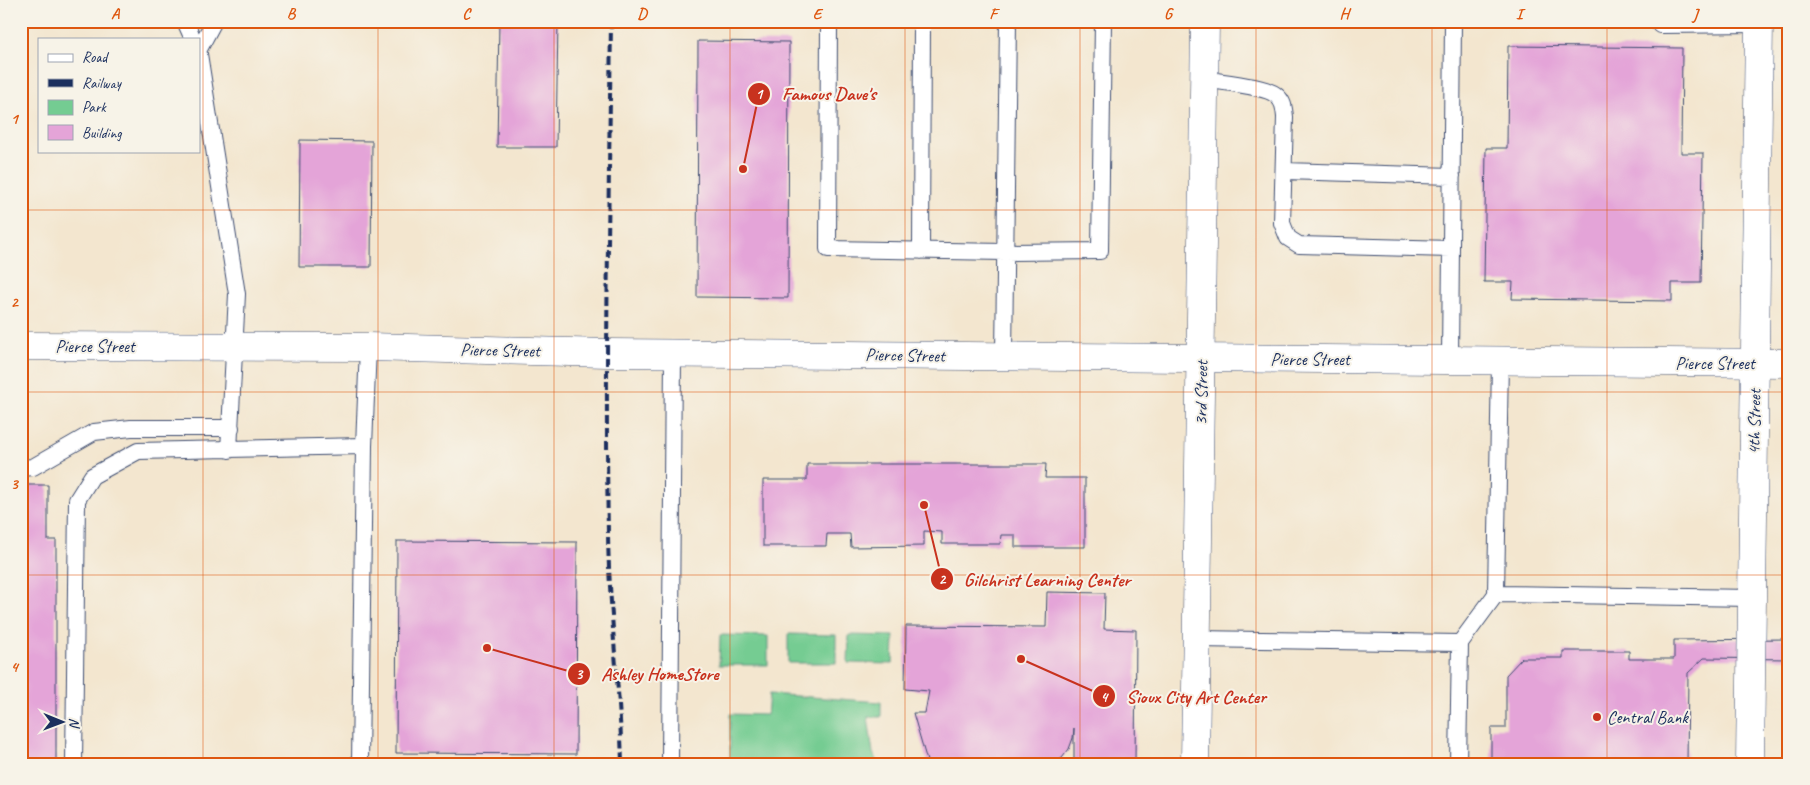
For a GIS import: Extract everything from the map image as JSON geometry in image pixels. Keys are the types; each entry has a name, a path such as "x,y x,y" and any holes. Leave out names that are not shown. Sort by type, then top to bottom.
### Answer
{"main road":[{"name":"3rd Street","path":"1195,764 1202,358 1205,21"},
{"name":"4th Street","path":"1750,764 1759,23"},
{"name":"Pierce Street","path":"21,346 368,347 608,353 1789,364"}],"lane":[{"path":"185,21 193,38"},
{"path":"200,47 214,21"},
{"path":"830,21 828,249 1004,252 1100,251 1103,21"},
{"path":"921,251 922,21"},
{"path":"1004,356 1008,21"},
{"path":"1450,360 1453,21"},
{"path":"1660,21 1660,25 1759,23"},
{"path":"200,60 237,294 229,450"},
{"path":"1204,79 1264,89 1276,94 1283,103 1285,117 1282,222 1288,238 1299,245 1451,249"},
{"path":"1284,171 1452,176"},
{"path":"360,764 364,446 368,347"},
{"path":"670,764 673,353"},
{"path":"1458,764 1460,643 1496,594 1500,361"},
{"path":"21,468 33,466 94,432 131,428 231,428"},
{"path":"74,764 78,500 92,476 138,451 364,446"},
{"path":"1496,594 1752,598"},
{"path":"1196,639 1460,643"}],"green space":[{"path":"788,634 836,635 836,663 788,663"},
{"path":"720,635 768,636 768,665 719,665"},
{"path":"849,635 894,636 893,664 848,663"},
{"path":"769,694 881,702 881,717 868,717 873,753 878,764 730,764 730,714 767,715"}],"building":[{"path":"499,21 558,21 556,147 497,147"},
{"path":"698,41 789,42 788,298 697,297"},
{"path":"1508,46 1682,48 1681,153 1703,153 1701,283 1672,283 1672,301 1512,299 1513,282 1484,282 1486,148 1507,148"},
{"path":"300,140 372,141 371,267 299,267"},
{"path":"807,464 1046,464 1045,478 1085,478 1085,547 1015,547 1015,535 1001,535 1000,544 942,544 942,532 924,531 924,546 851,547 850,534 827,534 826,546 763,546 763,480 807,480"},
{"path":"21,485 48,485 48,540 56,540 56,764 21,764"},
{"path":"397,541 577,542 576,754 396,753"},
{"path":"1047,592 1105,593 1104,629 1136,630 1135,764 1074,764 1074,728 1069,749 1054,764 920,764 927,761 913,713 925,713 929,691 905,689 906,626 1046,627"},
{"name":"Central Bank","path":"1789,639 1789,659 1704,658 1688,673 1687,764 1491,764 1491,728 1506,728 1506,675 1522,658 1563,658 1563,651 1629,651 1629,659 1674,659 1674,640"}],"railway":[{"path":"611,21 607,470 610,592 622,764"}],"place":[{"name":"Famous Dave's","path":"743,169"},
{"name":"Gilchrist Learning Center","path":"924,505"},
{"name":"Ashley HomeStore","path":"487,648"},
{"name":"Sioux City Art Center","path":"1021,659"},
{"name":"Central Bank","path":"1597,717"}]}
